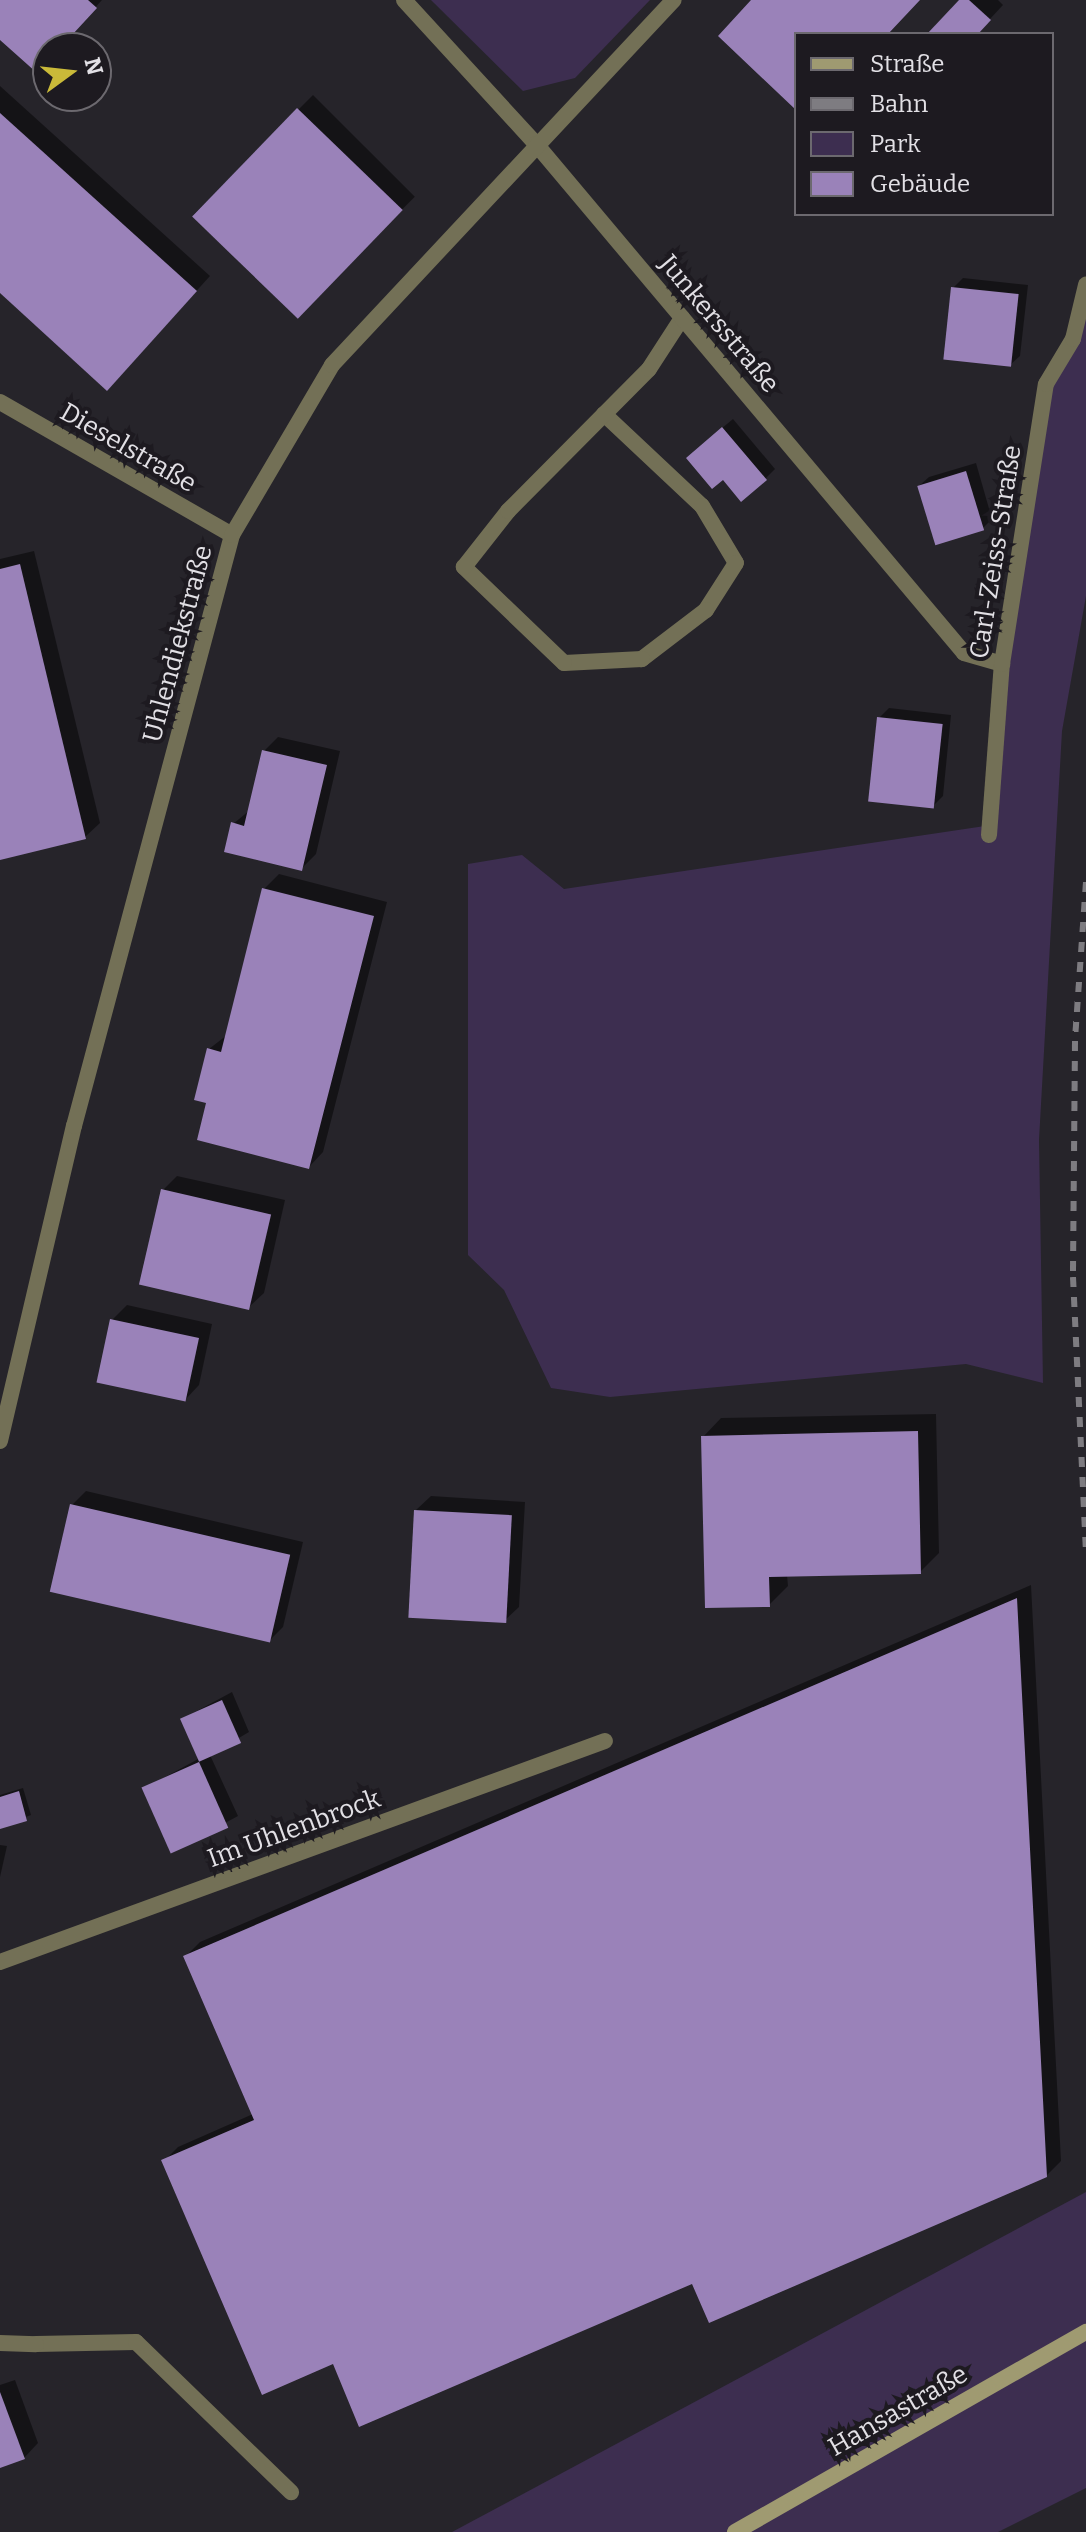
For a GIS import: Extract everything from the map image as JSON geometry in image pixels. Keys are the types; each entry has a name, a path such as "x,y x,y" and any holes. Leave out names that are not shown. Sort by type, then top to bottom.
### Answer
{"main road":[{"name":"Hansastraße","path":"735,2532 1086,2332"}],"street":[{"name":"Junkersstraße","path":"404,0 536,144 964,653 1002,664"},
{"name":"Uhlendiekstraße","path":"0,1441 74,1126 232,535 332,365 673,0"},
{"name":"Carl-Zeiss-Straße","path":"989,835 1002,664 1046,384 1073,339 1086,285"},
{"path":"604,414 702,506 736,563 706,610 642,659 564,663 464,567 508,511 604,414 649,369 682,318"},
{"name":"Dieselstraße","path":"0,402 232,535"},
{"name":"Im Uhlenbrock","path":"0,1962 605,1741"},
{"path":"0,2343 136,2342 291,2492"}],"green space":[{"path":"431,0 650,0 575,78 523,91"},
{"path":"1086,292 1086,596 1062,731 1039,1140 1043,1383 966,1364 610,1397 551,1388 504,1290 468,1255 468,864 522,855 564,889 985,826 1047,385"},
{"path":"1086,2192 1086,2488 998,2532 452,2532"}],"building":[{"path":"0,0 88,0 97,8 75,32 32,32 32,69 0,40"},
{"path":"751,0 920,0 890,32 794,32 794,108 718,36"},
{"path":"959,0 969,0 991,20 980,32 929,32"},
{"path":"297,108 403,210 298,319 192,217"},
{"path":"0,113 197,291 107,391 0,293"},
{"path":"951,287 1019,294 1011,367 943,360"},
{"path":"722,427 767,480 741,502 723,480 712,489 686,458"},
{"path":"966,471 984,530 935,545 917,486"},
{"path":"20,564 86,839 0,860 0,569"},
{"path":"877,717 943,724 934,808 868,802"},
{"path":"262,750 327,765 302,871 224,852 231,822 244,826"},
{"path":"262,888 374,916 309,1169 197,1140 206,1103 194,1100 207,1048 221,1052"},
{"path":"161,1189 271,1214 249,1310 139,1284"},
{"path":"110,1319 199,1338 185,1401 96,1383"},
{"path":"918,1431 921,1574 769,1577 770,1607 705,1608 701,1436"},
{"path":"70,1504 290,1555 270,1643 50,1592"},
{"path":"414,1510 512,1515 506,1623 408,1618"},
{"path":"1017,1598 1047,2177 709,2323 692,2284 359,2427 333,2364 262,2395 161,2160 254,2120 183,1956"},
{"path":"222,1700 241,1743 199,1762 180,1719"},
{"path":"199,1762 228,1828 171,1853 141,1788"},
{"path":"19,1791 27,1821 0,1829 0,1797"},
{"path":"0,2392 25,2459 0,2468"}],"railway":[{"path":"1086,882 1075,1041 1073,1277 1086,1555"}]}
